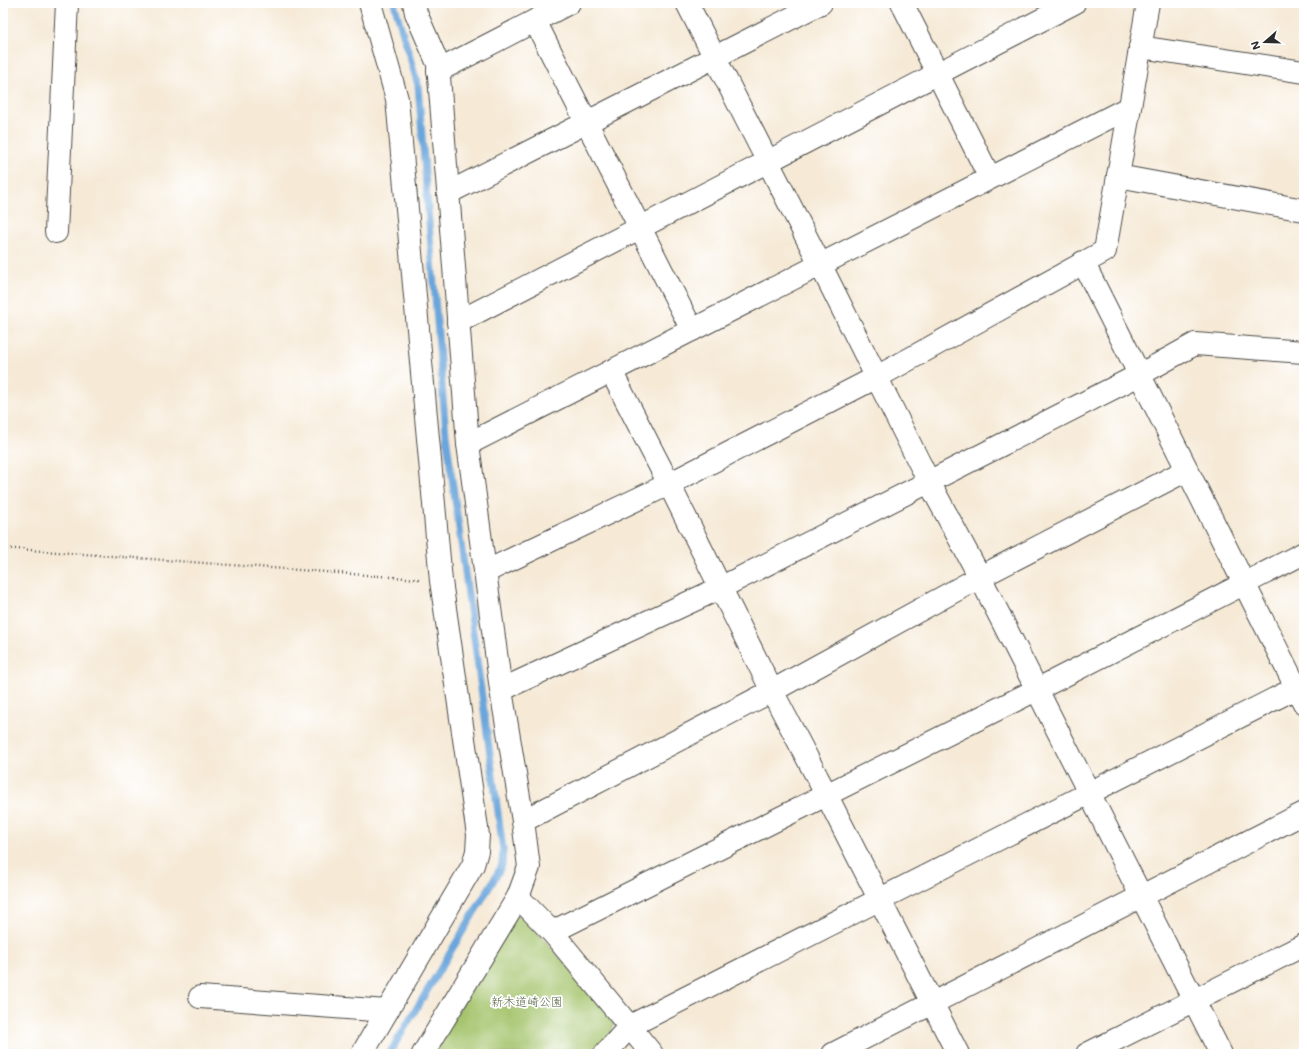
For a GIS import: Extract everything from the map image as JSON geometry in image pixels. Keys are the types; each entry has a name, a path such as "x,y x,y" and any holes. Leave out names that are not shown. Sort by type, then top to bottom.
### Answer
{"street":[{"path":"56,232 67,3"},
{"path":"362,1054 473,865 477,852 478,835 441,581 397,99 370,3"},
{"path":"414,3 416,13 438,64 468,444 501,690 523,821 529,867 518,897 423,1054"},
{"path":"438,71 569,3"},
{"path":"687,3 929,482 980,577 1221,1054"},
{"path":"448,193 822,3"},
{"path":"902,3 990,178"},
{"path":"458,322 1074,3"},
{"path":"485,572 669,484 877,377 1105,251 1148,3"},
{"path":"535,21 692,330"},
{"path":"1140,47 1304,72"},
{"path":"468,444 1130,107"},
{"path":"1118,176 1304,210"},
{"path":"605,1054 630,1026 1088,793 1302,691 1243,583 1083,262"},
{"path":"501,690 720,588 1139,375 1195,344 1304,352"},
{"path":"611,371 772,691 958,1054"},
{"path":"523,821 772,691 980,577 1187,470"},
{"path":"552,932 1036,690 1304,553"},
{"path":"833,1054 1304,813"},
{"path":"518,897 552,932 652,1054"},
{"path":"1087,1054 1304,945"},
{"path":"200,997 387,1011"}],"path":[{"path":"3,548 441,581"}],"green space":[{"name":"新木道崎公園","path":"522,915 615,1019 610,1036 593,1054 433,1054 514,917"}],"waterway":[{"path":"389,1054 495,878 502,865 503,849 446,434 418,85 394,3"}]}
